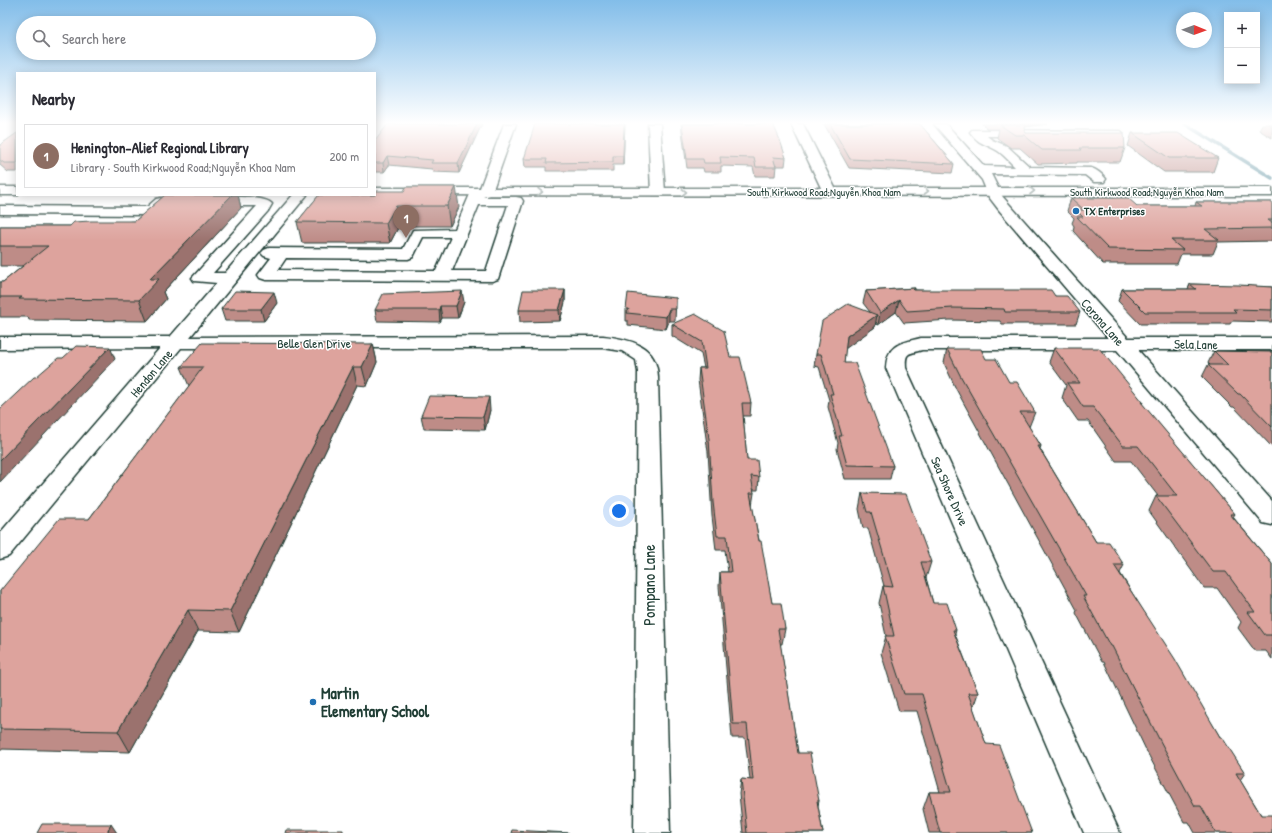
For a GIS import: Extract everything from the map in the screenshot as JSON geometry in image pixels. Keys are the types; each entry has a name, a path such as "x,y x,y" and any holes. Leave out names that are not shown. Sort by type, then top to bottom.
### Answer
{"main road":[{"path":"0,179 16,179"},
{"path":"1170,179 1188,192"},
{"name":"South Kirkwood Road;Nguyễn Khoa Nam","path":"376,192 482,191 657,186 827,185 987,180 1272,179"},
{"name":"South Kirkwood Road;Nguyễn Khoa Nam","path":"376,180 482,191"},
{"name":"South Kirkwood Road;Nguyễn Khoa Nam","path":"987,180 1188,192 1266,192"},
{"path":"0,191 16,191"}],"street":[{"path":"442,276 460,233 482,191 494,163"},
{"path":"656,163 657,186"},
{"path":"816,163 827,185"},
{"name":"Corona Lane","path":"973,163 987,180 1004,207 1272,517"},
{"path":"1019,163 1026,170"},
{"path":"987,180 1026,170 1085,171 1091,172 1099,179"},
{"path":"282,253 266,275 492,276 516,201 482,191"},
{"path":"43,210 60,198"},
{"path":"118,210 133,198"},
{"path":"134,225 161,202 182,202"},
{"path":"198,202 261,202 265,204 264,208"},
{"path":"230,278 200,278 264,208 294,202"},
{"name":"Hendon Lane","path":"0,550 294,202"},
{"path":"0,210 151,211"},
{"path":"251,253 408,254 418,233 460,233"},
{"name":"Belle Glen Drive","path":"0,343 603,342 627,347"},
{"name":"Sela Lane","path":"1121,343 1272,344"},
{"name":"Sea Shore Drive","path":"1102,833 896,368 895,362 896,357 901,350 921,344 1121,343"},
{"name":"Pompano Lane","path":"627,347 643,357 647,365 648,381 652,833"}],"building":[{"path":"755,163 775,163 776,167 756,167"},
{"path":"931,163 953,163 954,164"},
{"path":"406,187 456,187 447,206 396,206 386,223 297,222 318,196 376,196 376,191 404,191"},
{"path":"164,196 231,196 150,279 159,279 139,300 19,299 22,297 0,297 0,282 3,282 48,246 0,246 0,226 70,226 74,222 135,221"},
{"path":"1071,198 1128,198 1137,206 1202,206 1196,202 1272,202 1272,220 1268,220 1272,223 1272,228 1205,229 1219,240 1171,240 1183,250 1108,249 1077,217 1083,217 1076,210 1084,210"},
{"path":"1190,284 1272,287 1272,310 1233,309 1236,312 1145,312 1122,289 1196,289"},
{"path":"915,288 913,290 1051,290 1055,296 1067,296 1080,312 1005,312 1004,309 953,308 907,311 899,300 880,313 866,291"},
{"path":"523,290 565,290 559,310 519,310"},
{"path":"235,291 274,292 261,309 221,309"},
{"path":"462,291 456,306 440,306 439,310 375,310 383,294"},
{"path":"628,293 676,298 676,309 669,309 666,317 627,313 629,309 626,309"},
{"path":"848,304 877,315 847,336 844,363 855,363 893,466 847,465 839,436 842,436 830,394 833,394 821,354 816,354 822,321"},
{"path":"695,314 724,331 730,357 740,357 751,403 742,403 747,460 757,460 759,477 751,476 754,493 750,493 759,541 761,541 772,603 781,603 785,629 778,629 798,753 810,753 823,833 747,833 741,779 753,780 747,724 733,724 720,572 731,572 727,536 717,536 709,439 699,368 706,368 702,342 672,324"},
{"path":"202,343 373,344 362,367 353,367 230,611 188,610 118,731 0,729 0,591 59,519 89,519 203,367 181,367"},
{"path":"76,346 110,347 0,460 0,409 34,377 36,377 58,358 63,358"},
{"path":"1054,348 1099,348 1143,402 1141,402 1235,514 1230,514 1272,564 1272,635 1265,635 1248,612 1255,612 1226,572 1213,572 1156,496 1177,496 1138,446 1123,446 1093,407 1083,407 1067,383 1080,383"},
{"path":"947,349 981,349 986,359 996,359 1009,382 1017,382 1035,412 1020,412 1041,446 1038,446 1096,542 1109,542 1124,565 1114,565 1175,659 1220,737 1222,737 1245,773 1236,773 1261,815 1272,815 1272,833 1216,833 1201,806 1195,806 1112,646 1110,646 1083,596 1086,596 960,375"},
{"path":"1214,351 1272,352 1272,427 1240,394 1238,394 1208,365 1228,365"},
{"path":"429,396 489,397 483,417 421,416"},
{"path":"862,493 906,494 931,562 921,562 933,603 947,603 956,630 953,630 978,693 968,693 986,744 999,745 1032,833 940,833 929,792 951,792 922,694 904,694 885,636 894,636 883,586 893,587 871,512 867,512"},
{"path":"42,824 111,824 107,833 37,833"},
{"path":"286,830 343,830 343,833 285,833"},
{"path":"512,830 569,833 511,833"}],"waterway":[{"path":"1248,163 1272,178"}],"place":[{"name":"TX Enterprises","path":"1076,211"},
{"name":"Henington-Alief Regional Library","path":"406,238"},
{"name":"Martin Elementary School","path":"313,702"}]}
